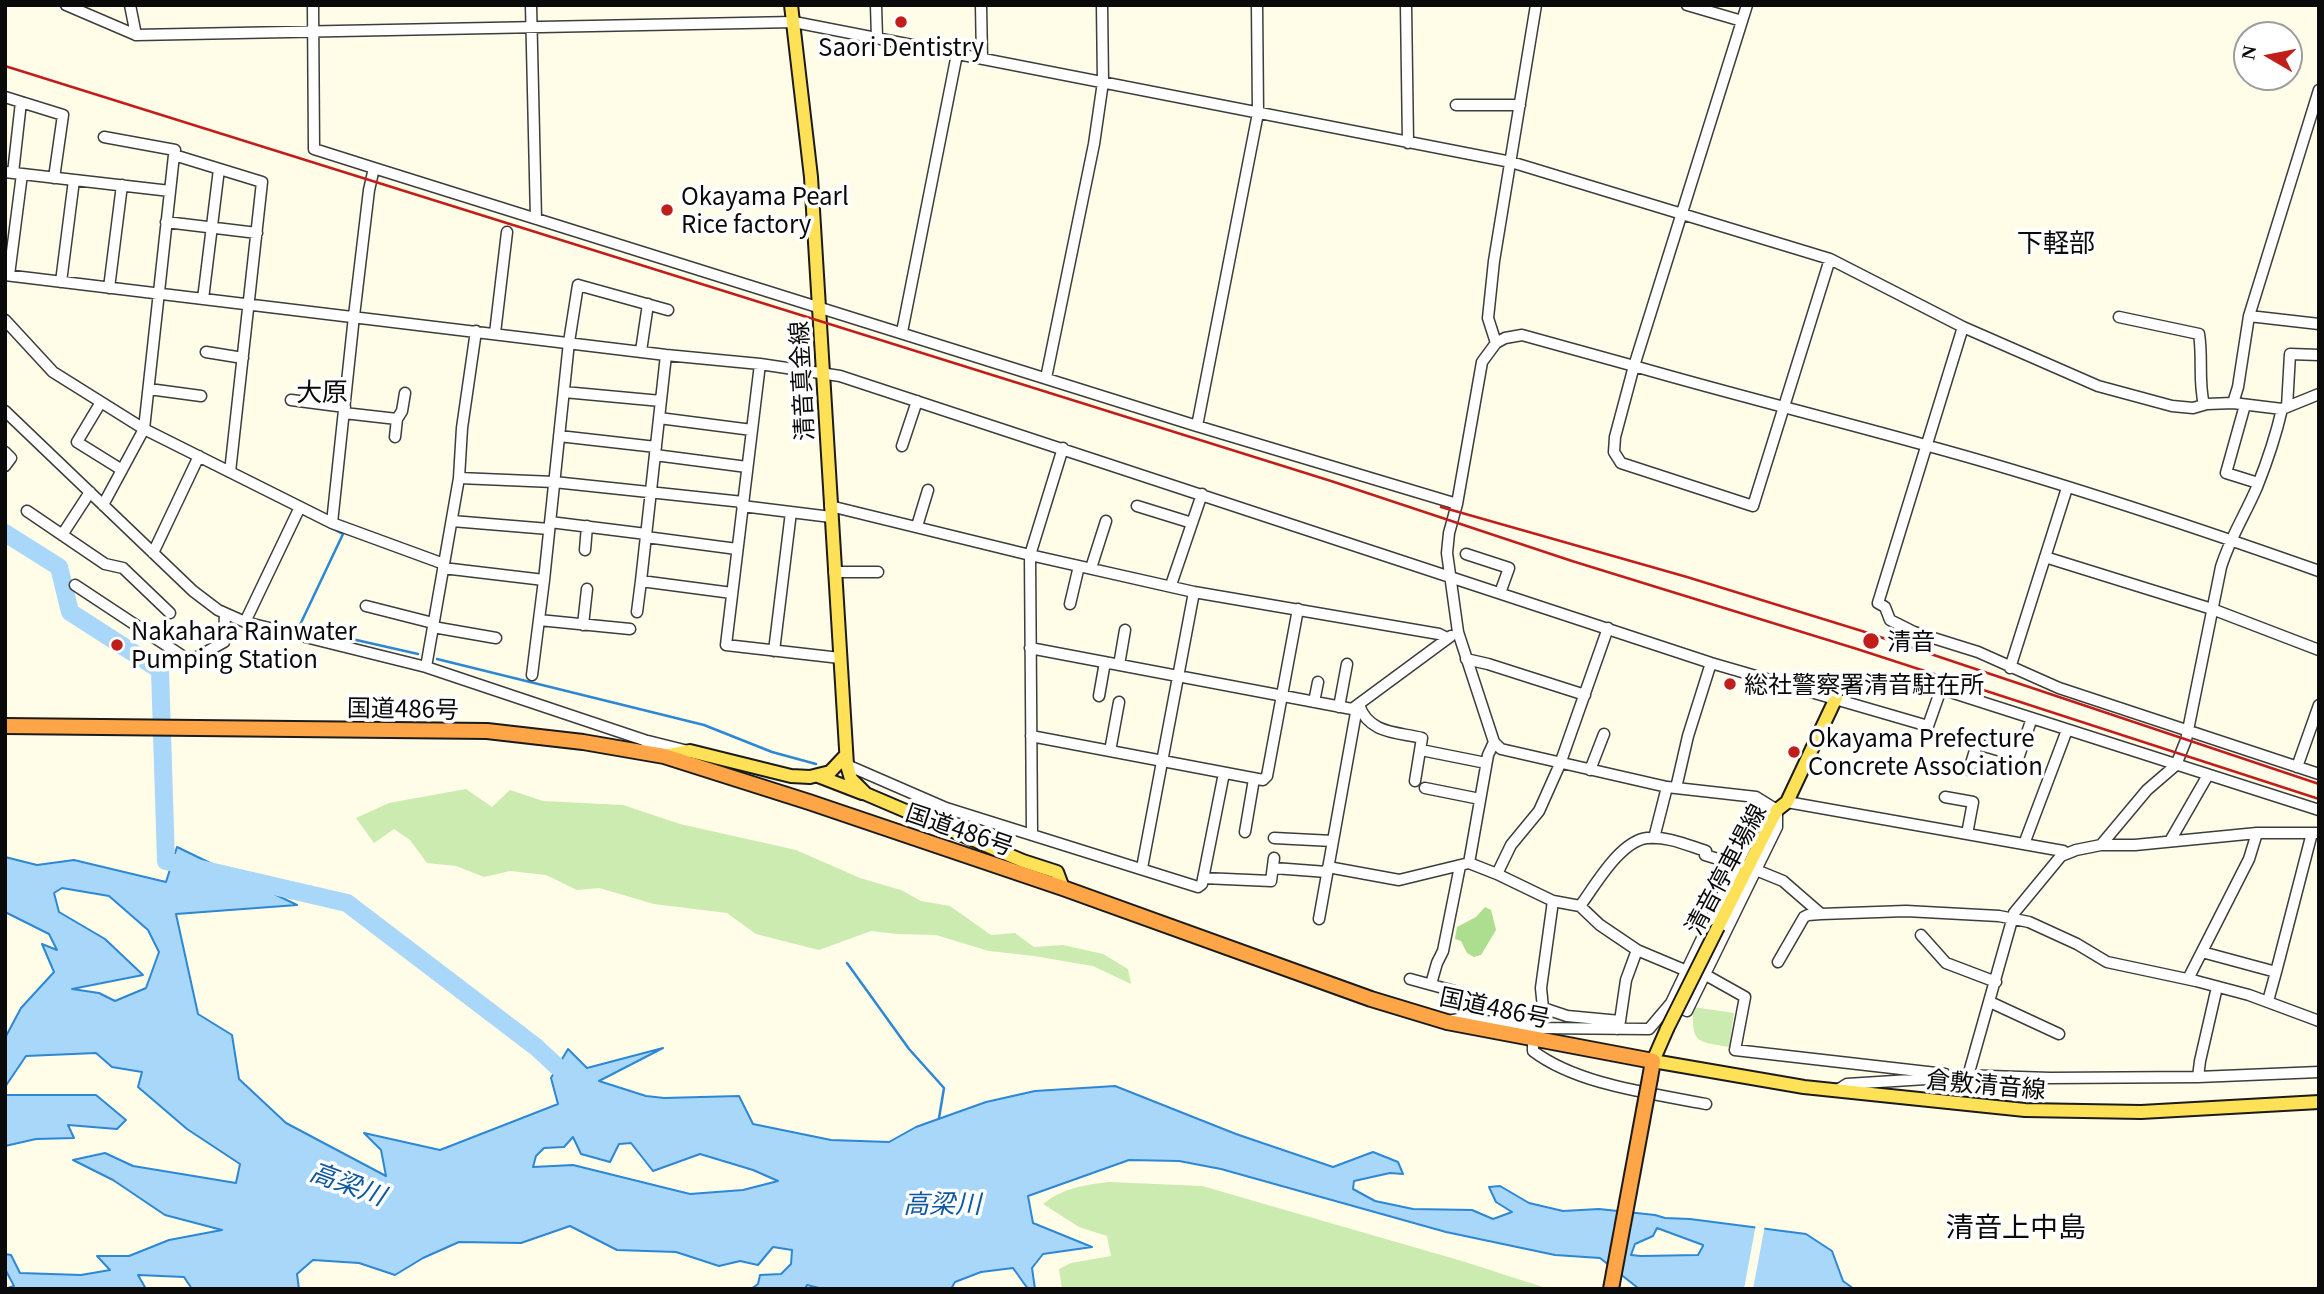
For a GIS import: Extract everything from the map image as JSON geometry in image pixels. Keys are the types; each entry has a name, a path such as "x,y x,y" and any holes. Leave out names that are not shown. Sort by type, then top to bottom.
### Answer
{"highway":[{"name":"国道486号","path":"5,726 487,731 583,742 664,756 1063,888 1371,999 1447,1022 1653,1061"},
{"path":"1611,1289 1653,1061"}],"main road":[{"name":"清音真金線","path":"791,5 811,177 847,760 851,779 866,794"},
{"name":"清音停車場線","path":"1653,1061 1667,1028 1836,698"},
{"path":"664,756 690,751 792,776 818,776 830,772 847,760"},
{"path":"818,776 1023,862 1057,872 1063,888"},
{"name":"倉敷清音線","path":"1653,1061 1688,1069 1836,1091 1975,1106 2075,1112 2141,1112 2319,1102"}],"street":[{"path":"66,5 136,35 794,22 1511,162 1829,259 1963,327 2098,386 2172,406 2193,408 2233,404 2285,408 2319,394"},
{"path":"130,5 136,35"},
{"path":"313,5 314,149 1197,426 1457,504"},
{"path":"531,5 536,219"},
{"path":"876,5 877,38"},
{"path":"981,5 982,59"},
{"path":"1046,378 1094,144 1104,82 1102,5"},
{"path":"1197,426 1258,113 1257,5"},
{"path":"1406,5 1408,143"},
{"path":"1496,343 1488,323 1488,312 1536,5"},
{"path":"1687,5 1742,21"},
{"path":"1747,5 1634,366 1615,437 1614,452 1621,463 1753,506 1829,259"},
{"path":"902,332 957,54"},
{"path":"2233,404 2249,316 2319,90"},
{"path":"5,97 63,115 54,177"},
{"path":"22,102 7,275 760,364 840,376 1711,663 1928,726 1941,689 2319,810"},
{"path":"1456,105 1520,104"},
{"path":"103,505 143,431 174,155 174,150 104,137"},
{"path":"174,155 262,182 230,472"},
{"path":"332,523 354,316 374,168"},
{"path":"203,299 219,169"},
{"path":"14,173 170,191"},
{"path":"61,282 74,180"},
{"path":"109,288 122,185"},
{"path":"166,222 257,233"},
{"path":"495,333 507,232"},
{"path":"532,675 569,342 578,285 668,310"},
{"path":"641,351 648,304"},
{"path":"2249,316 2319,324"},
{"path":"2119,317 2199,334 2202,351 2199,387 2204,405"},
{"path":"5,320 53,372 99,405 143,431 230,472 299,510 444,566 544,580"},
{"path":"1963,327 1878,603 1885,607 1889,620 1914,632 1978,652 2051,686 2319,774"},
{"path":"425,667 459,478 462,428 476,331"},
{"path":"2066,853 1966,834 1782,806 1756,797 1672,788 1505,751 1494,742 1458,632 1447,553 1448,533 1457,504 1482,362 1496,343 1505,338 1522,335 1927,445 2230,540 2319,571"},
{"path":"206,352 243,358"},
{"path":"2101,845 2147,790 2176,765 2186,740 2221,567 2230,540 2258,483 2285,408 2290,354 2319,355"},
{"path":"637,612 666,355"},
{"path":"760,364 726,645 840,658"},
{"path":"149,389 201,396"},
{"path":"564,392 661,401"},
{"path":"395,437 405,393"},
{"path":"291,400 397,419"},
{"path":"902,446 917,401"},
{"path":"99,405 77,442 122,470"},
{"path":"2245,405 2226,473 2258,483"},
{"path":"5,411 193,591 225,614 245,622 425,667 644,740 690,751"},
{"path":"659,418 752,430"},
{"path":"559,436 747,467"},
{"path":"1032,835 1030,555 1063,448"},
{"path":"5,452 12,458 5,466"},
{"path":"153,553 198,459"},
{"path":"459,478 554,482 651,491 791,512 830,512 917,526 1194,592 1298,608 1439,634 1447,638"},
{"path":"2010,668 2067,488"},
{"path":"917,526 928,491"},
{"path":"62,535 90,492"},
{"path":"1171,585 1202,494"},
{"path":"1137,506 1192,523"},
{"path":"245,622 299,510"},
{"path":"27,511 105,564 123,568 170,613"},
{"path":"774,651 791,512"},
{"path":"452,521 587,526 737,549"},
{"path":"1091,568 1106,521"},
{"path":"585,550 587,526"},
{"path":"1466,554 1509,568 1500,593"},
{"path":"2045,557 2212,609 2319,650"},
{"path":"1070,604 1079,566"},
{"path":"834,572 878,572"},
{"path":"641,582 732,593"},
{"path":"75,586 190,661 223,642 225,614"},
{"path":"583,625 587,589"},
{"path":"1142,868 1194,592"},
{"path":"366,606 433,625 496,638"},
{"path":"1031,736 1263,780 1267,776 1298,608"},
{"path":"539,620 630,629"},
{"path":"1497,874 1511,845 1539,811 1560,764 1608,628"},
{"path":"1119,665 1125,630"},
{"path":"1030,648 1339,707 1358,706 1458,632"},
{"path":"1466,659 1585,695"},
{"path":"1099,695 1105,662"},
{"path":"1654,838 1711,663"},
{"path":"1339,707 1347,664"},
{"path":"1314,702 1318,682"},
{"path":"1110,751 1119,702"},
{"path":"2297,767 2319,705"},
{"path":"1358,706 1378,729 1422,738 1415,781"},
{"path":"1319,919 1358,706"},
{"path":"1969,770 1977,744 2019,756 2032,718"},
{"path":"2024,844 2067,730"},
{"path":"1590,770 1604,734"},
{"path":"644,740 664,756"},
{"path":"1431,984 1443,951 1480,799 1486,763 1494,742"},
{"path":"1421,750 1486,763"},
{"path":"847,760 946,808 1198,887 1202,884 1224,773"},
{"path":"2169,841 2207,775"},
{"path":"1245,832 1254,779"},
{"path":"1425,788 1480,799"},
{"path":"1945,797 1973,802 1966,834"},
{"path":"1553,901 1541,988 1543,1008 1567,1016 1649,1029 1671,1003 1688,971 1758,821 1782,806"},
{"path":"1671,1003 1687,1011 1777,827 1782,806"},
{"path":"2188,979 2249,859 2257,833"},
{"path":"1964,1075 1990,1002 2012,918 2050,868 2066,853 2101,845 2135,845 2257,833 2315,833 2268,1001"},
{"path":"1274,838 1333,841"},
{"path":"1580,906 1624,850 1639,840 1674,840 1737,866"},
{"path":"1203,878 1271,881 1274,863 1399,880 1465,864 1497,874 1553,901 1580,906 1600,925 1637,950 1688,971"},
{"path":"1756,870 1783,881 1821,914"},
{"path":"1778,961 1808,915 1906,911 2012,918 2029,922 2077,944 2107,962 2188,979 2268,1001 2319,1021"},
{"path":"1921,935 1946,963 1996,982"},
{"path":"1618,1025 1626,980 1637,950"},
{"path":"2202,952 2276,972"},
{"path":"1704,974 1745,997 1735,1049 1964,1075 2199,1077 2319,1072"},
{"path":"1409,979 1454,991"},
{"path":"2199,1077 2200,1060 2217,987"},
{"path":"1990,1002 2059,1034"},
{"path":"1447,1022 1464,1018 1534,1028 1618,1025"},
{"path":"1532,1039 1533,1051 1546,1061 1595,1080 1706,1104"},
{"path":"1836,1091 1847,1084 1950,1080 1964,1075"}],"green space":[{"path":"466,789 492,807 510,790 543,801 623,805 680,824 796,850 860,878 901,890 921,901 950,906 991,935 1015,933 1034,947 1063,945 1103,954 1128,969 1131,984 1093,966 989,951 936,935 871,931 819,950 756,934 727,913 654,904 599,888 577,890 546,875 510,871 484,877 456,866 427,863 410,840 394,829 374,843 356,818 389,803"},
{"path":"1485,907 1491,910 1496,930 1481,955 1474,957 1467,953 1461,941 1455,939 1457,927 1476,917"},
{"path":"1693,1007 1734,1013 1729,1047 1698,1039 1694,1028"},
{"path":"1109,1182 1202,1186 1549,1289 1062,1289 1059,1269 1071,1263 1111,1256 1107,1236 1079,1227 1043,1204 1066,1191"}],"water":[{"name":"高梁川","path":"177,847 297,905 176,914 198,1014 232,1035 239,1079 286,1123 386,1176 381,1150 364,1133 440,1150 558,1104 551,1078 568,1049 587,1068 663,1048 599,1081 646,1096 664,1098 739,1096 753,1124 831,1140 889,1142 916,1127 986,1102 1035,1091 1115,1086 1236,1134 1333,1167 1373,1152 1398,1162 1403,1174 1390,1173 1354,1181 1353,1189 1375,1201 1413,1209 1472,1210 1493,1219 1512,1212 1496,1202 1489,1187 1500,1186 1529,1203 1563,1211 1599,1209 1806,1234 1832,1251 1843,1281 1854,1289 1638,1288 1600,1258 1555,1255 1446,1232 1221,1169 1179,1161 1129,1160 1028,1196 1033,1223 1092,1247 1043,1254 1032,1268 1035,1289 1028,1289 1013,1268 981,1272 955,1282 951,1289 823,1289 807,1285 805,1289 751,1289 758,1284 760,1275 781,1274 791,1264 792,1250 773,1247 758,1265 740,1261 719,1266 676,1252 617,1250 570,1226 521,1243 459,1242 423,1258 395,1275 359,1263 313,1260 297,1274 299,1289 192,1289 184,1277 138,1275 146,1289 5,1289 14,1286 5,1269 5,1254 11,1255 20,1273 81,1275 110,1270 97,1256 129,1256 169,1240 222,1230 165,1215 113,1180 73,1160 105,1153 133,1166 236,1183 240,1164 187,1129 138,1087 142,1072 112,1067 96,1053 26,1056 5,1087 5,1038 21,1008 54,972 42,944 57,950 49,934 5,912 5,857 37,865 74,860 166,882","holes":["62,888 109,896 148,930 159,952 146,988 115,1001 99,993 72,989 143,975 105,939 59,912 54,893","573,1137 581,1154 610,1162 619,1144 631,1143 653,1171 700,1154 753,1170 778,1181 743,1190 690,1194 573,1165 533,1167 536,1156 544,1148 564,1147","1657,1228 1703,1246 1698,1255 1631,1255 1635,1244 1653,1236"]},
{"path":"5,1095 96,1095 126,1120 117,1129 68,1125 74,1138 36,1139 5,1146"}],"pier":[{"path":"1756,1224 1765,1225 1753,1289 1744,1289"}],"waterway":[{"path":"182,453 195,460"},
{"path":"201,463 229,477"},
{"path":"329,527 343,534 299,627 418,654"},
{"path":"5,533 59,567 70,612 160,670 166,861 347,903 536,1047 576,1084"},
{"path":"437,659 704,725 772,752 816,764"},
{"path":"847,963 909,1049 944,1088 939,1118"}],"railway":[{"path":"5,66 1331,481 1572,561 1857,649 2319,799"},
{"path":"1441,507 1687,577 1862,631 2319,784"}],"place":[{"name":"Saori Dentistry","path":"901,22"},
{"name":"Okayama Pearl Rice factory","path":"667,210"},
{"name":"清音","path":"1871,641"},
{"name":"Nakahara Rainwater Pumping Station","path":"117,645"},
{"name":"総社警察署清音駐在所","path":"1730,684"},
{"name":"Okayama Prefecture Concrete Association","path":"1794,752"}],"district":[{"name":"下軽部","path":"2056,242"},
{"name":"大原","path":"322,391"},
{"name":"清音上中島","path":"2016,1226"}]}
